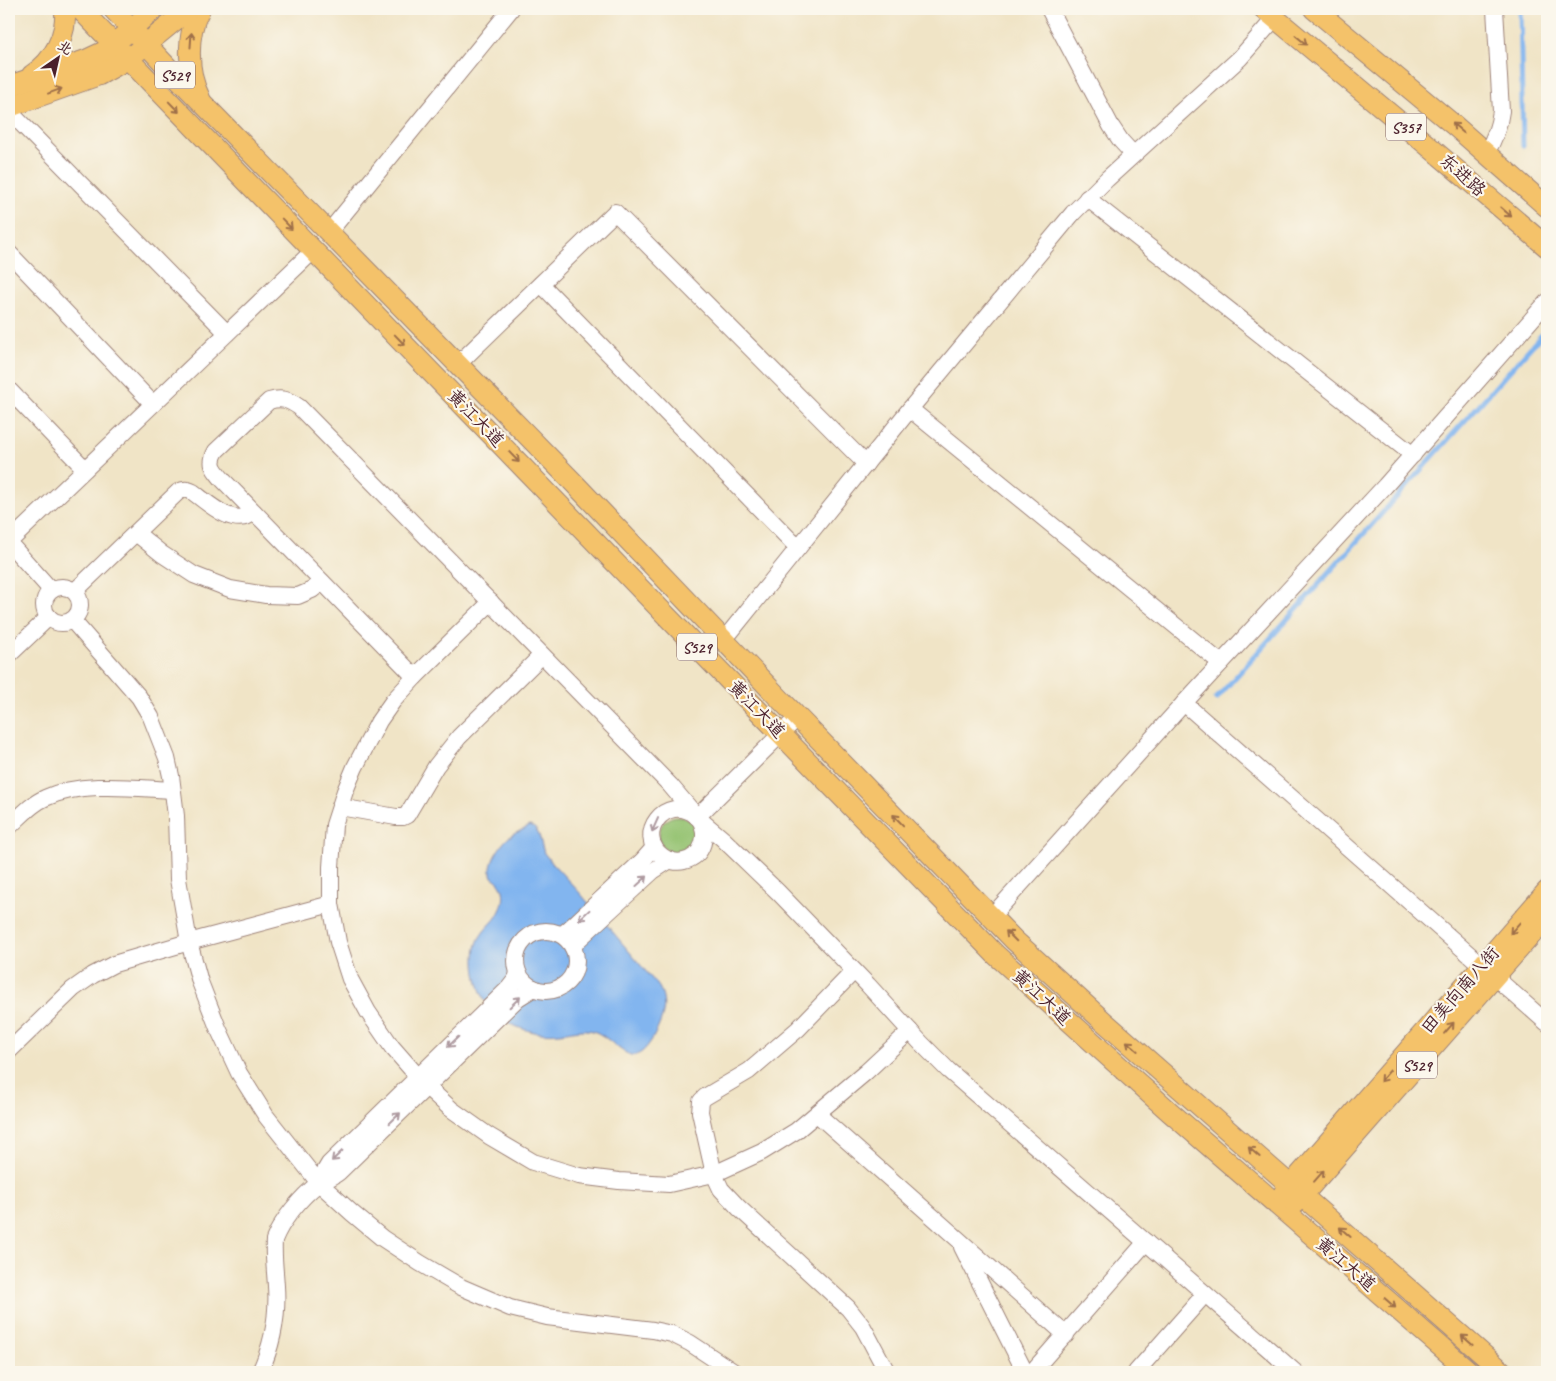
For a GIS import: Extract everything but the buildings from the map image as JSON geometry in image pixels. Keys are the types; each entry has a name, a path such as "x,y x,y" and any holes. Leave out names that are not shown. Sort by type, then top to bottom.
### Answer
{"main road":[{"path":"17,83 44,66 57,47 64,28 65,9"},
{"name":"黄江大道","path":"80,9 996,955 1120,1068 1470,1372"},
{"name":"黄江大道","path":"113,9 1014,940 1101,1019 1503,1372"},
{"path":"17,83 86,60 102,52 154,9"},
{"path":"147,44 175,19 190,9"},
{"path":"200,9 191,35 191,57 192,75 196,90 204,104"},
{"name":"东进路","path":"1314,9 1547,206"},
{"path":"1324,9 1361,48"},
{"name":"东进路","path":"1269,13 1547,247"},
{"name":"S529","path":"9,109 99,74 128,59 147,44"},
{"path":"1505,170 1547,197"},
{"name":"田美向南八街","path":"1281,1208 1488,971 1547,891"},
{"name":"田美向南八街","path":"1488,971 1547,917"}],"street":[{"path":"328,232 511,9"},
{"path":"1049,9 1111,126 1133,154"},
{"path":"1486,153 1496,135 1501,111 1495,9"},
{"path":"724,640 910,409 1049,242 1088,198 1133,154 1240,58 1269,13"},
{"path":"9,109 227,333"},
{"path":"1088,198 1413,455"},
{"path":"458,364 615,212 866,464"},
{"path":"51,590 9,542 313,251"},
{"path":"9,253 153,404"},
{"path":"540,284 798,548"},
{"path":"992,916 1184,703 1413,455 1547,302"},
{"path":"9,390 85,469"},
{"path":"415,678 254,512 212,465 212,458 216,451 269,401 277,398 288,399 299,407 670,785 697,817 704,827 705,837 700,850 695,856 684,861 670,860 661,856 654,846 652,829 663,813 677,809 687,810 697,817 723,838 956,1076 1295,1372"},
{"path":"910,409 1221,664"},
{"path":"75,591 178,492 188,490 193,492 223,513 236,518 246,517 254,512"},
{"path":"136,533 162,554 194,575 230,589 266,595 298,596 312,590 322,582"},
{"path":"58,586 75,591 80,600 80,606 77,615 72,620 60,623 49,617 45,612 43,603 46,594 58,586"},
{"path":"491,602 393,701 355,767 334,825 331,904 338,942 350,980 372,1019 392,1047 422,1082 451,1109 489,1136 533,1162 579,1176 669,1184 714,1174 762,1152 796,1131 910,1031"},
{"path":"9,655 49,617"},
{"path":"72,620 139,697 151,717 167,758 176,816 178,879 189,942 200,982 215,1021 239,1073 266,1116 319,1183 382,1238 461,1287 510,1308 548,1317 672,1334 690,1343 734,1372"},
{"path":"340,807 396,817 408,815 425,783 447,751 542,655"},
{"path":"1184,703 1547,1023"},
{"path":"697,817 798,717"},
{"path":"9,827 44,798 69,790 98,787 172,790"},
{"path":"573,948 648,856 654,846"},
{"path":"560,934 670,860"},
{"path":"9,1051 73,989 93,975 114,964 331,904"},
{"path":"549,930 560,934 573,948 576,962 574,972 562,986 553,990 543,991 525,983 518,973 516,957 518,947 524,939 532,934 549,930"},
{"path":"854,971 804,1023 755,1066 710,1093 701,1101 700,1112 714,1174 721,1189 739,1208 848,1308 863,1327 887,1372"},
{"path":"260,1372 272,1338 276,1308 274,1240 278,1229 319,1183 339,1172 422,1082 493,1013 513,984 518,973"},
{"path":"493,1013 534,988"},
{"path":"817,1114 1066,1335"},
{"path":"957,1238 1025,1372"},
{"path":"1032,1372 1146,1242"},
{"path":"1136,1372 1205,1294"}],"green space":[{"path":"678,816 691,822 697,835 691,848 678,854 665,848 659,835 665,822"}],"water":[{"path":"530,826 535,828 544,853 552,863 580,893 659,987 664,1003 662,1018 652,1040 637,1055 631,1055 622,1051 603,1036 589,1030 550,1034 532,1032 515,1026 499,1017 487,1004 483,996 476,976 475,954 480,937 498,914 504,896 501,886 492,877 492,862 508,838"}],"waterway":[{"path":"1520,9 1523,146"},
{"path":"1216,699 1547,329"}]}
